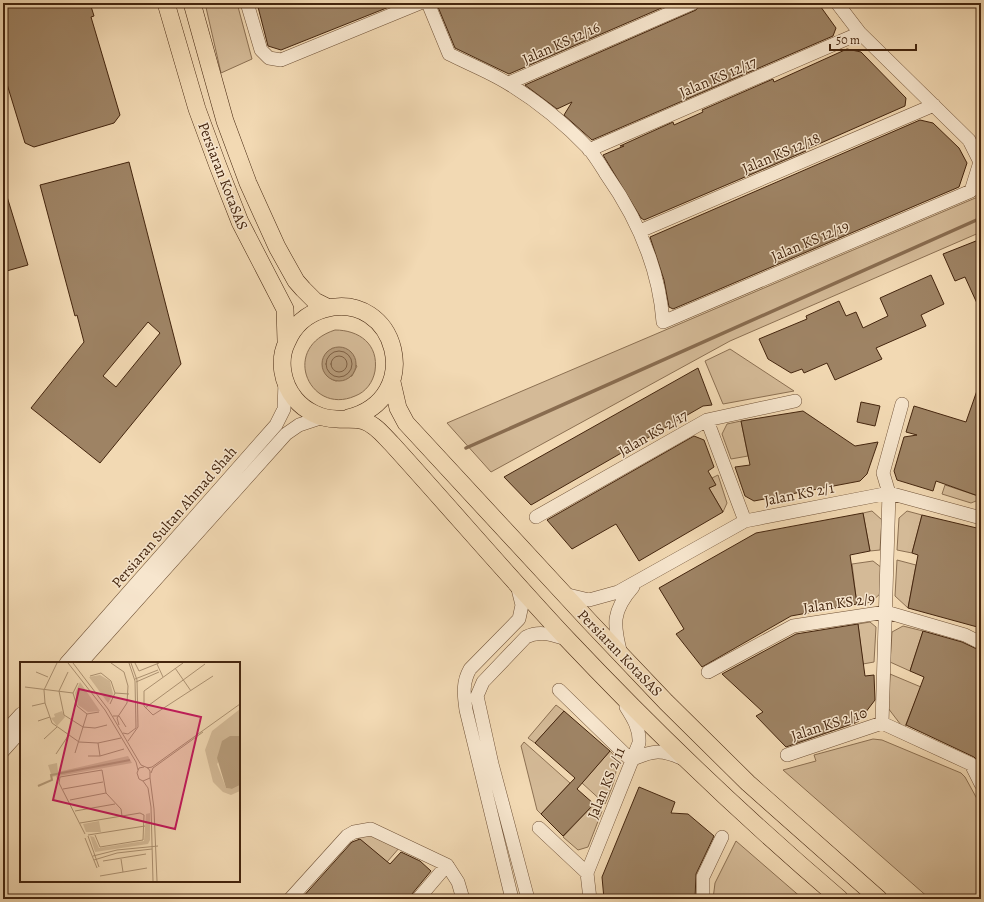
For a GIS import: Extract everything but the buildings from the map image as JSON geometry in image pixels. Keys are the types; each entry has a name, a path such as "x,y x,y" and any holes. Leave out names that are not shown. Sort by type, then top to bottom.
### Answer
{"main road":[{"name":"Persiaran KotaSAS","path":"166,3 197,109 218,166 246,235 285,309 286,344 282,363 285,382 292,395 302,406 323,417 338,419 348,418 358,416 375,406 382,399 392,382 395,363 394,353 388,335 375,320 358,310 344,307 329,308 310,314 296,327 286,344"},
{"name":"Persiaran KotaSAS","path":"192,3 225,121 258,205 277,247 296,281 309,296 329,308"},
{"name":"Persiaran KotaSAS","path":"392,382 398,408 406,423 564,594 748,783 879,899"},
{"name":"Persiaran KotaSAS","path":"348,418 364,421 374,426 392,444 567,639 611,684 690,762 784,851 840,899"}],"street":[{"path":"247,3 261,50 269,58 281,60 420,3"},
{"path":"428,3 449,54 509,83 552,115 589,150 616,188 640,231"},
{"name":"Jalan KS 12/16","path":"509,83 693,3"},
{"path":"837,3 860,33 934,105"},
{"name":"Jalan KS 12/17","path":"589,150 860,33"},
{"name":"Jalan KS 12/19","path":"640,231 655,274 662,305 663,322 970,191 980,162 969,140 934,105"},
{"name":"Jalan KS 12/18","path":"640,231 934,105"},
{"name":"Persiaran Sultan Ahmad Shah","path":"67,662 276,425 284,408 285,382"},
{"name":"Jalan KS 2/17","path":"536,518 707,420 795,401"},
{"path":"882,724 889,493 882,473 902,404"},
{"name":"Persiaran Sultan Ahmad Shah","path":"82,662 286,434 299,426 323,417"},
{"path":"707,420 745,521"},
{"name":"Jalan KS 2/1","path":"637,583 745,521 889,493 981,518"},
{"path":"564,594 589,600 618,592 637,583"},
{"path":"622,655 617,637 616,617 623,599 637,583"},
{"path":"512,899 466,710 464,689 465,678 474,664 519,619 522,605 517,584"},
{"name":"Jalan KS 2/9","path":"708,672 793,626 886,612 965,635 981,643"},
{"path":"528,899 492,764 477,696 483,682 526,637 534,633 541,633 567,639"},
{"name":"Jalan KS 2/11","path":"590,899 587,873 639,744 640,735 634,720 611,684"},
{"path":"558,690 632,760 649,752 661,751 690,762"},
{"path":"3,734 20,715"},
{"name":"Jalan KS 2/10","path":"786,755 882,724 971,764 981,784"},
{"path":"3,751 20,732"},
{"path":"539,828 587,873"},
{"path":"290,899 347,836 354,832 371,829 447,865 458,882 463,899"},
{"path":"703,899 703,877 722,837"},
{"path":"418,899 447,865"}],"shaded area":[{"path":"205,3 237,3 252,59 221,73"},
{"path":"981,193 981,232 730,341 491,472 447,423 980,196"},
{"path":"335,330 352,333 366,340 374,353 375,371 371,383 366,389 355,396 339,400 325,397 314,389 307,377 305,364 308,351 318,339","holes":["333,348 357,366 352,376 336,381 331,379 324,371 323,361 328,352"]},
{"path":"730,349 794,391 723,404 705,361"},
{"path":"741,421 748,456 731,459 722,434 727,424"},
{"path":"718,475 727,503 723,512 709,488 715,485 712,478"},
{"path":"945,485 981,497 981,499 971,503 942,494"},
{"path":"872,511 882,520 880,550 870,551 863,513"},
{"path":"907,511 922,515 912,553 897,550 899,518"},
{"path":"897,560 916,565 908,608 895,596"},
{"path":"873,561 882,568 881,593 871,602 857,605 852,564"},
{"path":"870,622 876,627 874,662 863,664 858,624"},
{"path":"903,626 923,631 910,671 890,662 892,632"},
{"path":"890,674 921,687 904,729 888,708"},
{"path":"556,705 564,711 535,743 528,738"},
{"path":"873,739 882,740 961,773 965,777 981,806 981,899 930,899 783,770 816,761 814,755"},
{"path":"524,742 570,783 541,814 537,810 521,746"},
{"path":"610,751 616,762 616,769 613,784 605,804 582,783"},
{"path":"594,804 602,811 588,847 578,850 563,837"},
{"path":"370,832 400,847 387,862 354,835"},
{"path":"736,841 803,899 713,899 715,883"}],"water":[{"path":"342,347 351,352 355,357 355,371 351,376 346,380 336,381 332,380 323,371 322,361 323,357 332,348"}],"waterway":[{"path":"466,448 981,218"}]}
